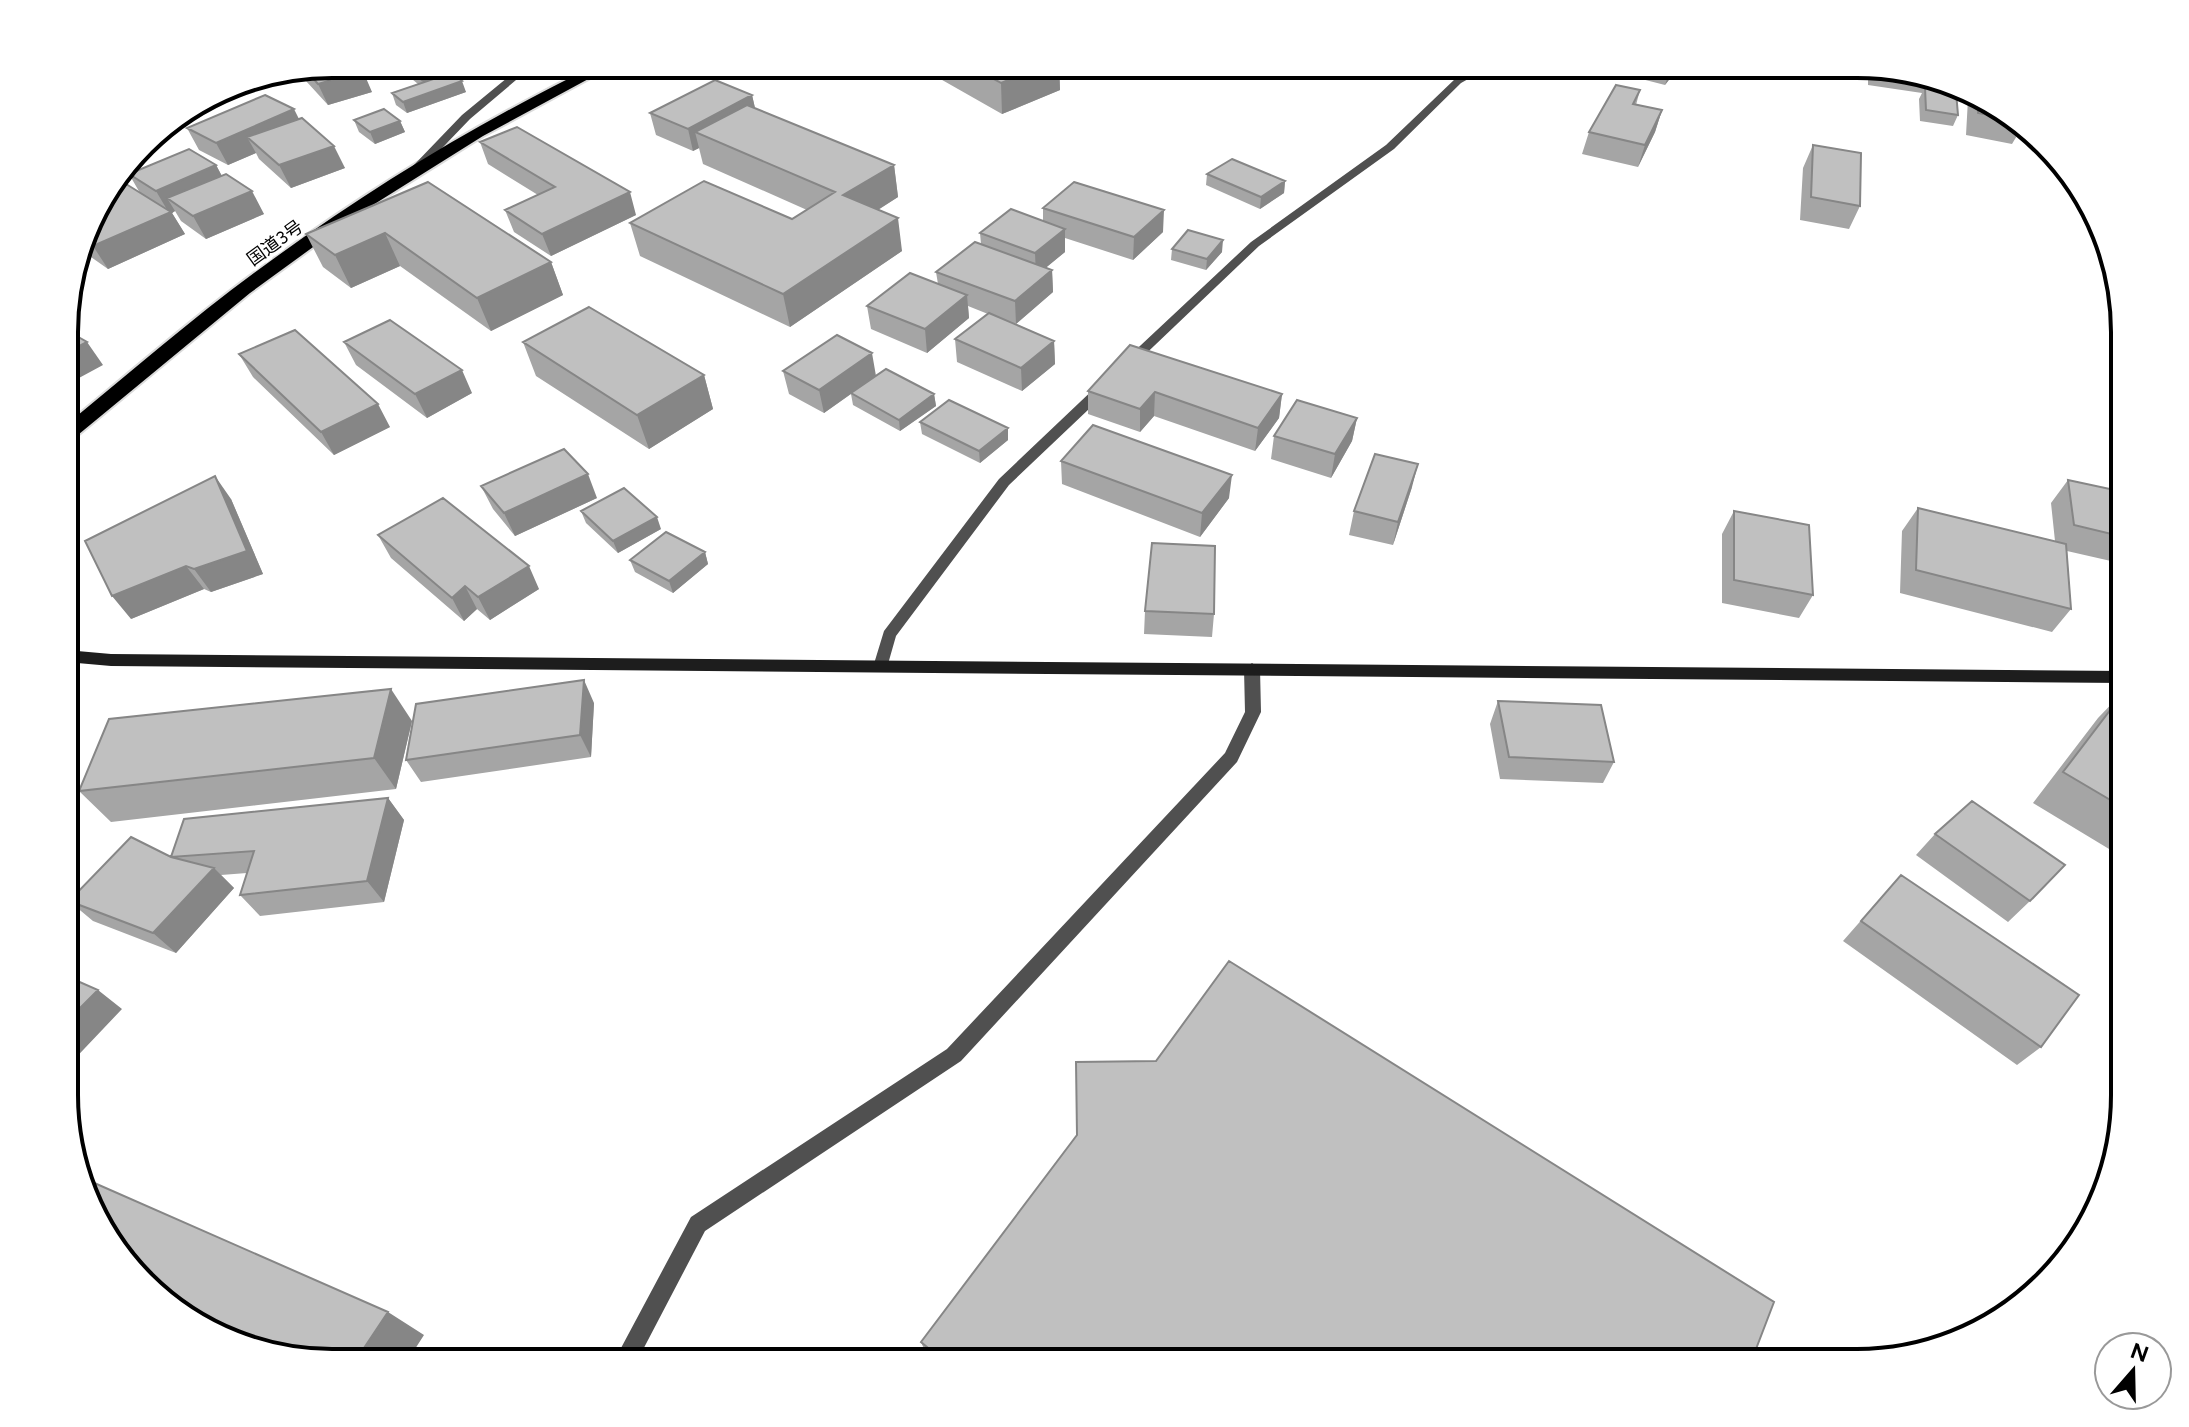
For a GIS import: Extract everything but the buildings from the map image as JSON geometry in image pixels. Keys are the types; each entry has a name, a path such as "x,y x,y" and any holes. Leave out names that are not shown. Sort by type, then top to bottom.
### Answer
{"highway":[{"name":"国道3号","path":"78,425 269,271 417,168 490,125 582,78"}],"street":[{"path":"417,168 466,117 513,78"},
{"path":"881,667 889,635 1004,482 1255,244 1390,147 1464,78"},
{"path":"78,657 111,660 2110,677"},
{"path":"632,1349 698,1224 954,1055 1231,757 1253,712 1252,669"}]}
